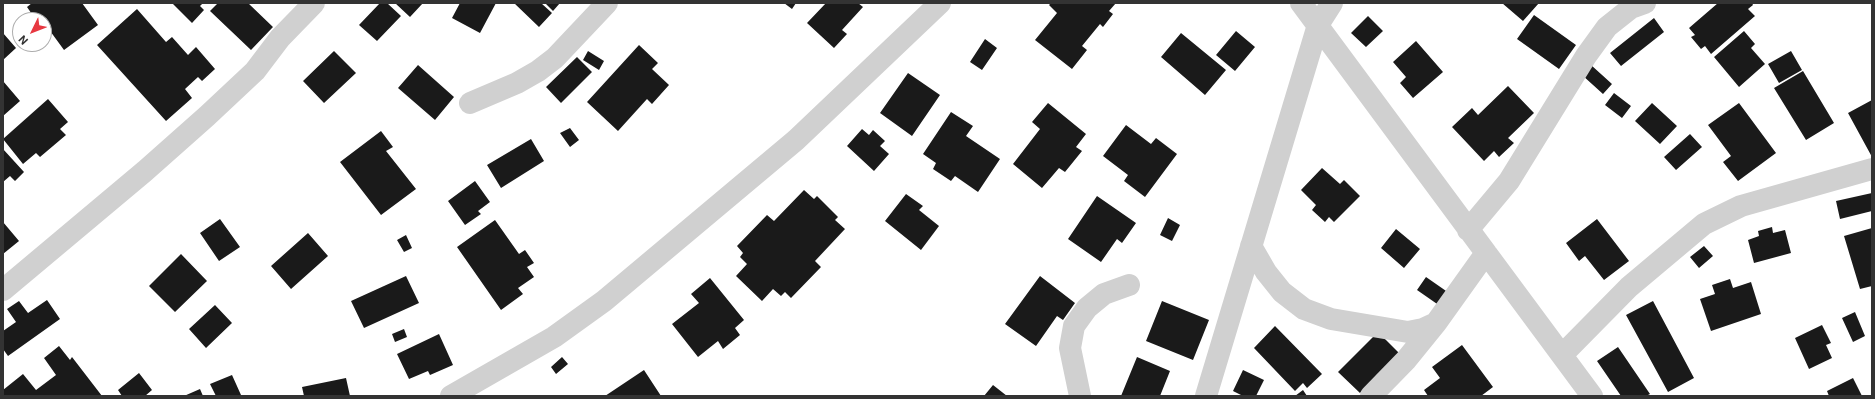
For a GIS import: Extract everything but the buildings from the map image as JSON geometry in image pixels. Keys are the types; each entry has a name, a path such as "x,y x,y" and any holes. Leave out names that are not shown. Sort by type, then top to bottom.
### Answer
{"street":[{"path":"3,290 146,171 207,116 255,71 280,38 314,3"},
{"path":"470,103 517,83 538,71 555,58 607,3"},
{"path":"451,396 554,337 604,301 796,140 940,3"},
{"path":"1301,3 1590,395"},
{"path":"1206,396 1318,25 1332,3"},
{"path":"1468,230 1509,181 1586,56 1607,27 1631,8 1645,3"},
{"path":"1562,355 1629,287 1704,224 1741,206 1872,169"},
{"path":"1251,246 1266,272 1282,292 1304,309 1331,319 1408,332 1423,329 1436,323"},
{"path":"1371,396 1406,360 1436,323 1486,253"},
{"path":"1080,396 1070,348 1074,326 1087,308 1104,294 1129,285"}]}
